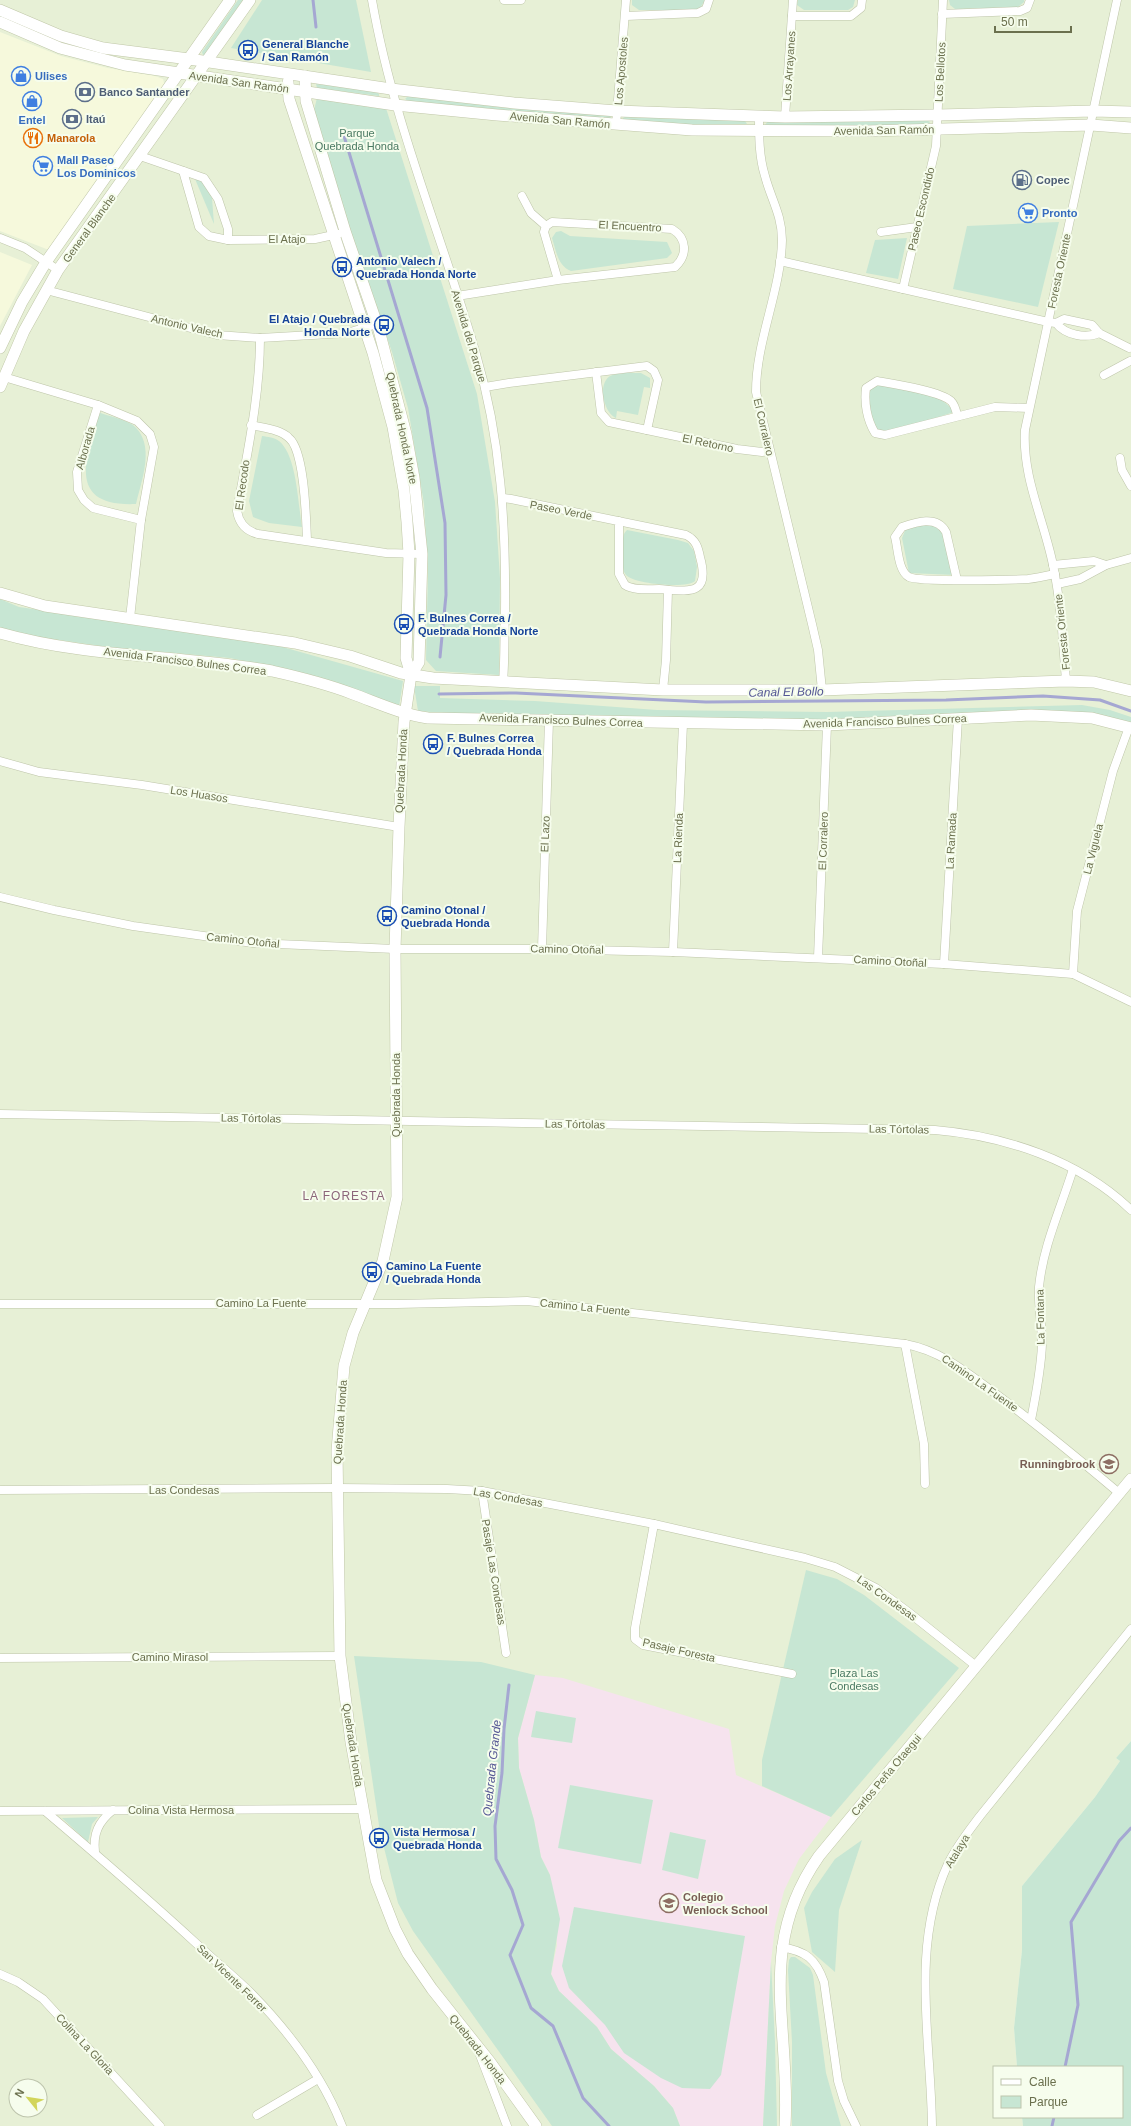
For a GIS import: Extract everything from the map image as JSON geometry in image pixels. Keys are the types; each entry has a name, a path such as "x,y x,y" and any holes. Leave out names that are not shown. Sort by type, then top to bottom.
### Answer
{"street":[{"name":"General Blanche","path":"0,348 22,302 46,262 230,0"},
{"name":"General Blanche","path":"2,382 24,331 58,270 250,0"},
{"name":"Avenida del Parque","path":"372,0 395,105 485,387 496,444 503,498 506,551 503,682"},
{"path":"504,0 521,0"},
{"name":"Los Apostoles","path":"616,125 626,16 626,0"},
{"path":"626,16 698,13 706,9 709,0"},
{"name":"Los Arrayanes","path":"785,117 793,0"},
{"name":"Los Arrayanes","path":"792,16 851,16 861,8 862,0"},
{"name":"Los Bellotos","path":"937,129 943,0"},
{"path":"942,14 1022,11 1028,7 1030,0"},
{"name":"Foresta Oriente","path":"1066,681 1057,584 1027,468 1024,442 1029,408 1052,322 1093,111 1117,0"},
{"name":"Avenida San Ramón","path":"0,10 40,28 82,43 103,48 189,59 391,89 514,103 618,111 785,117 1093,111 1131,112"},
{"name":"Avenida San Ramón","path":"0,22 39,40 82,55 125,65 395,105 616,125 692,130 759,132 1091,125 1131,128"},
{"name":"Quebrada Honda Norte","path":"289,74 287,89 333,236 381,377 396,443 404,490 409,554 406,658 411,675"},
{"name":"Quebrada Honda Norte","path":"304,76 304,91 345,231 377,324 406,434 414,478 422,554 418,662 411,675"},
{"name":"El Corralero","path":"759,116 759,132 765,177 776,204 781,226 780,261 756,378 758,408 770,451 818,650 822,690"},
{"name":"Paseo Escondido","path":"903,289 936,146 937,129"},
{"path":"140,156 204,178 211,186 218,199 228,229 228,240"},
{"name":"El Atajo","path":"183,171 199,227 209,236 228,240 315,239 333,236 345,231"},
{"path":"522,196 531,213 546,226 544,232 558,280"},
{"name":"El Encuentro","path":"457,296 558,280 675,267 683,255 684,246 680,236 672,229 556,222 546,226"},
{"path":"881,232 918,228"},
{"path":"0,238 25,248 58,270"},
{"path":"780,261 1052,322 1064,319 1092,325 1100,333 1130,347 1131,362 1104,375"},
{"name":"Antonio Valech","path":"46,290 217,335 260,338 347,333 377,324"},
{"path":"1052,322 1061,330 1090,337 1100,333"},
{"name":"El Recodo","path":"260,338 260,358 252,425 237,511 240,522 253,533 307,540 386,554 422,554"},
{"path":"485,387 644,366 654,370 658,378 647,430"},
{"name":"El Retorno","path":"596,372 601,410 605,419 611,423 737,449 762,452 770,451"},
{"path":"957,415 955,405 950,400 920,389 878,381 866,388 865,397 870,425 875,433 885,435 957,415 995,407 1029,408"},
{"path":"2,382 98,405 137,421 146,428 153,440 154,447 141,520 130,618"},
{"name":"Alborada","path":"98,405 78,472 78,490 84,500 93,508 141,520"},
{"path":"252,425 281,432 290,438 295,446 305,495 307,540"},
{"path":"1120,458 1122,470 1131,486"},
{"name":"Paseo Verde","path":"503,498 680,532 689,536 695,542 704,572 702,582 696,588 691,590 630,588 622,582 619,574 619,521"},
{"path":"957,580 946,532 942,525 932,520 902,527 896,537 903,572 908,577 916,580 957,580 1026,579 1055,574"},
{"name":"Foresta Oriente","path":"1057,584 1080,579 1106,565 1131,558"},
{"name":"Foresta Oriente","path":"1053,565 1094,561 1106,565"},
{"path":"663,690 666,660 668,590"},
{"path":"0,593 45,606 295,643 350,656 411,675 503,682 663,690 822,690 1066,681 1094,682 1131,691"},
{"name":"Avenida Francisco Bulnes Correa","path":"0,633 39,642 76,648 229,665 274,672 337,689 405,714 428,718 682,724 827,725 1032,715 1092,718 1130,728"},
{"name":"Quebrada Honda","path":"411,675 405,714 398,827 395,949 397,1197 394,1219 383,1261 367,1303 353,1333 344,1366 337,1451 340,1656 363,1809 376,1880 394,1929 408,1954 432,1989 536,2126"},
{"name":"La Ramada","path":"944,964 958,718"},
{"name":"El Lazo","path":"542,949 549,720"},
{"name":"La Rienda","path":"673,952 682,724"},
{"name":"El Corralero","path":"818,958 827,725"},
{"name":"La Viguela","path":"1073,974 1078,911 1113,771 1130,728"},
{"name":"Los Huasos","path":"0,761 39,772 142,785 398,827"},
{"name":"Camino Otoñal","path":"0,897 94,918 253,943 395,949 542,949 673,952 944,964 1073,974 1131,1002"},
{"name":"Las Tórtolas","path":"0,1114 935,1130 966,1133 1001,1141 1038,1153 1073,1170 1110,1192 1131,1210"},
{"name":"La Fontana","path":"1031,1420 1042,1346 1039,1302 1041,1274 1047,1248 1073,1170"},
{"name":"Camino La Fuente","path":"0,1304 527,1301 906,1344 924,1348 947,1359 1031,1420 1119,1493"},
{"path":"906,1344 924,1444 925,1484"},
{"name":"Carlos Peña Otaegui","path":"785,2126 780,1971 781,1947 789,1912 810,1869 1131,1479"},
{"name":"Las Condesas","path":"0,1490 337,1488 447,1489 482,1491 654,1524 805,1558 835,1567 876,1588 976,1666"},
{"name":"Pasaje Las Condesas","path":"482,1491 506,1653"},
{"name":"Pasaje Foresta","path":"654,1524 635,1628 635,1639 644,1644 792,1674"},
{"name":"Atalaya","path":"932,2126 932,2086 927,2032 926,1952 928,1925 934,1901 948,1865 957,1847 980,1816 1131,1629"},
{"name":"Camino Mirasol","path":"0,1658 340,1656"},
{"name":"Colina Vista Hermosa","path":"0,1811 363,1809"},
{"path":"95,1852 96,1830 104,1818 112,1810"},
{"name":"San Vicente Ferrer","path":"45,1811 95,1852 252,1994 291,2039 318,2079 342,2126"},
{"path":"781,1947 804,1954 819,1968 824,1982 838,2081 844,2101 856,2126"},
{"name":"Colina La Gloria","path":"0,1974 18,1982 43,1999 160,2126"},
{"path":"477,2047 507,2126"},
{"path":"257,2114 318,2079"}],"shaded area":[{"path":"0,0 1131,0 1131,1741 1116,1758 1120,1761 1095,1797 1022,1886 1022,1950 1014,2028 1017,2066 993,2066 993,2118 1022,2118 1023,2126 0,2126"},
{"path":"0,32 61,56 108,68 155,76 163,79 164,83 164,87 49,250 0,231"},
{"path":"0,252 32,265 0,326"},
{"name":"Colegio Wenlock School","path":"535,1675 563,1678 729,1729 736,1775 831,1817 799,1859 784,1891 775,1926 771,1962 763,2126 680,2126 673,2108 654,2086 611,2049 597,2027 559,1991 551,1974 557,1945 550,1875 541,1857 534,1820 519,1768 518,1738"}],"green space":[{"path":"238,0 243,0 204,56 202,52"},
{"path":"262,0 356,0 371,72 231,48"},
{"path":"632,0 705,0 699,10 639,10 632,5"},
{"path":"798,0 855,0 853,7 848,10 804,10 797,5"},
{"path":"949,0 1024,0 1024,2 1018,7 955,9 950,5"},
{"path":"316,84 375,91 379,94 379,96 317,88"},
{"path":"408,96 499,107 610,116 612,120 408,101 405,99"},
{"name":"Parque Quebrada Honda","path":"317,98 385,105 477,394 495,502 500,578 499,675 436,671 426,660 428,571 424,504 408,408 392,352 353,239 313,114"},
{"path":"623,118 745,121 747,124 696,125 623,121"},
{"path":"768,121 930,122 928,126 765,125"},
{"path":"195,179 201,180 212,198 214,224"},
{"path":"1059,222 1038,307 953,289 967,226"},
{"path":"561,231 570,236 667,242 672,253 667,258 571,271 560,262 552,238 556,232"},
{"path":"907,238 898,279 866,273 875,240"},
{"path":"641,373 650,378 650,388 644,387 638,415 617,411 616,418 605,405 603,391 606,380 610,376 617,374"},
{"path":"881,384 911,389 931,395 940,399 954,412 882,435 870,425 867,389"},
{"path":"98,412 121,419 133,425 140,433 144,442 146,452 144,473 136,504 114,503 99,497 90,488 86,476 86,462"},
{"path":"262,436 279,441 290,457 296,481 302,527 269,523 253,517 249,501"},
{"path":"939,524 955,575 909,573 902,538 907,526"},
{"path":"627,530 688,543 694,551 697,567 695,581 682,585 660,584 639,581 626,575 623,566 623,540 624,534"},
{"path":"0,599 19,607 265,642 403,681 399,707 295,672 230,658 108,647 17,634 0,628"},
{"path":"414,686 440,686 440,698 535,701 657,710 827,712 1082,705 1110,710 1131,717 1131,722 1074,714 827,723 458,714 418,711"},
{"name":"Plaza Las Condesas","path":"806,1570 837,1579 864,1595 959,1668 831,1817 762,1786 762,1760"},
{"path":"354,1656 481,1662 535,1675 518,1738 519,1768 534,1820 541,1857 550,1875 560,1919 551,1974 559,1991 597,2027 611,2049 654,2086 673,2108 680,2126 552,2126 413,1931 398,1903 380,1832"},
{"path":"536,1711 576,1718 572,1743 531,1737"},
{"path":"1131,1741 1131,2126 1023,2126 1022,2118 1123,2118 1123,2066 1017,2066 1014,2028 1022,1950 1022,1886 1095,1797 1120,1761 1116,1758"},
{"path":"570,1785 653,1800 641,1864 558,1848"},
{"path":"98,1817 92,1824 88,1842 62,1818"},
{"path":"670,1832 706,1840 698,1879 662,1870"},
{"path":"862,1840 839,1910 835,1972 812,1952 804,1908 812,1892 835,1859"},
{"path":"574,1907 745,1936 721,2075 710,2089 682,2088 661,2078 624,2053 605,2025 569,1988 562,1966"},
{"path":"791,1957 795,1957 810,1968 813,1975 826,2073 841,2126 792,2126 792,2042 788,1970 789,1960"},
{"path":"771,1962 777,2126 763,2126"}],"waterway":[{"path":"313,0 316,27"},
{"path":"344,136 427,408 445,523 446,595 440,657"},
{"name":"Canal El Bollo","path":"439,694 516,693 706,702 946,700 1043,696 1100,700 1131,711"},
{"name":"Quebrada Grande","path":"509,1685 504,1729 502,1773 495,1826 496,1859 512,1890 523,1925 510,1955 531,2008 553,2026 583,2098 609,2126"},
{"path":"1065,2066 1078,2005 1071,1922 1119,1841 1131,1828"},
{"path":"1052,2126 1054,2118"}],"place":[{"name":"General Blanche / San Ramón","path":"248,50"},
{"name":"Ulises","path":"21,76"},
{"name":"Banco Santander","path":"85,92"},
{"name":"Entel","path":"32,101"},
{"name":"Itaú","path":"72,119"},
{"name":"Manarola","path":"33,138"},
{"name":"Mall Paseo Los Dominicos","path":"43,166"},
{"name":"Copec","path":"1022,180"},
{"name":"Pronto","path":"1028,213"},
{"name":"Antonio Valech / Quebrada Honda Norte","path":"342,267"},
{"name":"El Atajo / Quebrada Honda Norte","path":"384,325"},
{"name":"F. Bulnes Correa / Quebrada Honda Norte","path":"404,624"},
{"name":"F. Bulnes Correa / Quebrada Honda","path":"433,744"},
{"name":"Camino Otonal / Quebrada Honda","path":"387,916"},
{"name":"Camino La Fuente / Quebrada Honda","path":"372,1272"},
{"name":"Runningbrook","path":"1109,1464"},
{"name":"Vista Hermosa / Quebrada Honda","path":"379,1838"},
{"name":"Colegio Wenlock School","path":"669,1903"}],"district":[{"name":"LA FORESTA","path":"344,1196"}]}
